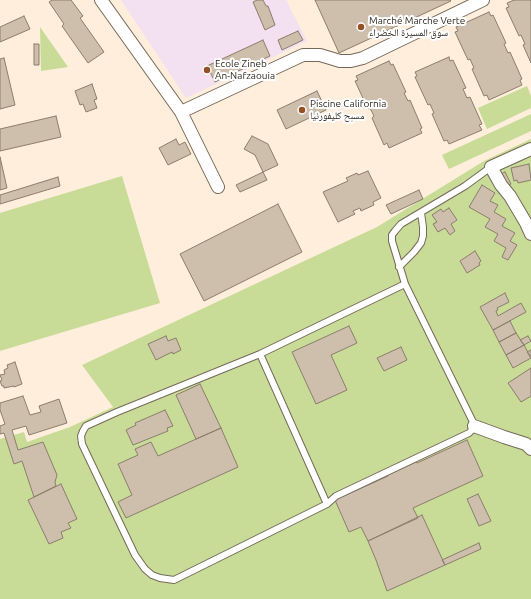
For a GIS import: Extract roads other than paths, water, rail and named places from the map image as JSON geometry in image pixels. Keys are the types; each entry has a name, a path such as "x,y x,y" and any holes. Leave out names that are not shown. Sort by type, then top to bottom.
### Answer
{"street":[{"path":"101,0 181,112 218,187"},
{"path":"181,112 303,55 320,55 340,61 351,61 363,58 476,2"},
{"path":"531,149 491,167 501,185 510,196 531,234"},
{"path":"474,426 504,438 526,444 531,449"}],"lane":[{"path":"405,284 260,354 86,426 81,436 82,444 135,555 145,569 152,575 165,580 174,580 327,504 336,496 469,433 473,429 474,426 405,284 394,250 392,235 401,224 465,186 491,167"},
{"path":"399,267 421,243 423,227 421,213"},
{"path":"260,354 327,504"}],"place":[{"name":"Marché Marche Verte سوق المسيرة الخضراء","path":"361,27"},
{"name":"Ecole Zineb An-Nafzaouia","path":"207,70"},
{"name":"Piscine California مسبح كليفورنيا","path":"302,110"}]}
